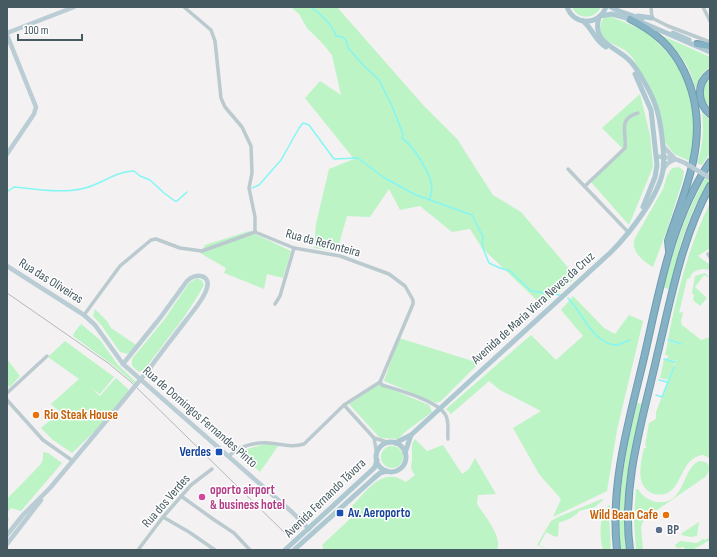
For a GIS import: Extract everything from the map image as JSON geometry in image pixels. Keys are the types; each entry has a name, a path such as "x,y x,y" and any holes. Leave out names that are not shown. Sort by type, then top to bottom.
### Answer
{"highway":[{"path":"631,17 649,29 672,52 682,66 694,96 697,110 698,130 696,150 668,242 669,251"},
{"path":"697,44 710,47"},
{"path":"710,73 706,76 700,86 700,98 702,105 710,114"},
{"path":"617,550 615,511 620,461 669,251 688,202 710,162"},
{"path":"630,550 628,519 629,491 638,440 683,251 695,218 710,187"}],"main road":[{"path":"7,154 34,114 36,107 7,34 74,7"},
{"name":"Avenida de Maria Viera Neves da Cruz","path":"567,7 572,15 583,21 590,28 601,44 622,57 633,70 651,110 656,169 655,177 638,220"},
{"path":"599,17 606,7"},
{"path":"611,7 710,52"},
{"path":"583,21 589,21 612,14 652,18"},
{"name":"Avenida de Maria Viera Neves da Cruz","path":"440,408 611,252 629,233 659,184 663,171 663,156 658,113 653,99 633,64 625,56 601,39 598,29 599,17"},
{"path":"631,17 697,44"},
{"path":"662,144 667,152 675,159"},
{"path":"656,157 663,156 675,159 710,178"},
{"path":"663,171 668,163 675,159"},
{"name":"Rua das Oliveiras","path":"7,266 84,315"},
{"path":"7,534 23,515 50,488 150,368 205,293 208,286 202,276 196,275 187,280 155,325 123,364"},
{"name":"Rua de Domingos Fernandes Pinto","path":"84,315 95,325 123,364 229,456 311,531"},
{"path":"411,435 405,453 405,462 402,466 394,472 381,468 377,457 381,447 411,435 440,408"},
{"path":"392,443 399,445 405,453"},
{"name":"Avenida Fernando Távora","path":"294,550 311,531 375,468 377,457"},
{"name":"Avenida Fernando Távora","path":"286,550 311,531 376,476 387,471"},
{"path":"7,544 27,520 50,488"}],"street":[{"path":"84,315 120,266 151,240 156,239 180,248 202,251 255,232 255,217 249,188 252,173 251,146 242,127 225,107 221,98 215,41 211,30 184,7"},
{"path":"651,7 652,18 668,26 710,42"},
{"path":"703,7 710,20"},
{"path":"585,186 625,148 624,125 627,119 638,113"},
{"path":"568,169 629,233"},
{"name":"Rua da Refonteira","path":"255,232 294,248 344,257 389,274 405,286 413,300 413,304 380,382"},
{"path":"275,304 280,296 294,248"},
{"path":"7,393 47,356"},
{"path":"229,456 234,452 257,444 269,443 295,447 304,444 344,405 380,382 382,385 431,403 440,408 447,418 448,439"},
{"path":"7,400 43,440 73,461"},
{"path":"344,405 374,438 392,443"},
{"path":"374,438 377,457"},
{"name":"Rua dos Verdes","path":"138,550 181,496 191,485 212,468"},
{"path":"181,496 213,520 234,532 250,550"},
{"path":"163,517 216,550"}],"green space":[{"path":"291,7 337,7 424,106 457,139 493,195 521,212 576,277 543,306 482,248 470,229 452,232 420,206 400,210 389,189 370,217 347,216 337,251 314,248 316,224 329,169 354,159 305,98 320,81 341,95 332,55 307,28 299,14"},
{"path":"572,7 601,7 594,14 586,17 578,14"},
{"path":"612,16 646,31 673,58 688,89 694,118 690,161 674,154 664,141 659,110 633,58 625,50 605,40 601,33 600,28 602,20 605,17"},
{"path":"663,36 710,57 710,67 702,74 695,88 690,72 683,59"},
{"path":"710,77 710,108 704,100 702,92 704,85"},
{"path":"640,94 650,135 653,167 629,225 591,182 623,149 602,128"},
{"path":"702,112 710,121 710,153 702,165 697,163 701,150 703,125"},
{"path":"679,167 684,171 683,179 667,230 653,267 636,253 634,240 663,189 667,176 672,168"},
{"path":"710,170 710,179 693,210 682,239 669,289 664,288 682,227"},
{"path":"710,203 710,248 698,256 710,265 708,270 697,270 692,273 690,278 687,279 679,313 683,312 681,322 682,325 701,340 710,337 710,458 703,455 696,457 686,467 671,491 659,495 650,492 642,483 640,472 644,448 646,448 645,445 649,423 656,419 656,412 676,361 666,359 669,356 665,355 668,341 678,343 668,339 690,252"},
{"path":"249,231 291,251 283,278 267,274 264,289 224,273 226,268 200,253 205,245"},
{"path":"705,273 710,278 704,275 695,287 707,298 700,306 693,300 694,295 692,293 695,276"},
{"path":"197,278 202,281 204,285 198,296 145,369 139,372 132,366 132,359 164,320 189,283"},
{"path":"573,296 604,328 615,334 629,315 643,321 617,430 607,491 553,517 561,499 539,474 513,428 541,411 500,390 489,381 451,414 446,409 531,335 556,360 583,336 561,310"},
{"path":"95,309 107,321 111,328 136,345 128,354 120,352 102,326 93,316"},
{"path":"81,324 100,340 118,365 136,382 135,384 114,366 73,336"},
{"path":"399,338 479,363 441,401 436,403 384,381"},
{"path":"65,341 114,377 100,394 91,388 100,396 116,378 129,390 95,431 72,453 53,440 41,428 60,412 51,404 79,379 48,357"},
{"path":"7,359 20,376 10,387 7,384"},
{"path":"664,359 675,362 668,380 660,378"},
{"path":"379,384 429,405 432,412 398,439 380,438 349,404"},
{"path":"637,403 642,404 630,459 626,495 626,550 621,550 619,513 621,494 629,440"},
{"path":"415,439 427,451 443,445 462,474 469,469 475,458 496,494 478,495 477,504 495,533 498,545 497,550 324,550 322,545 351,518 352,506 376,482 383,478 390,477 406,482 415,475 411,466 412,444"},
{"path":"265,444 278,446 260,472 237,452"},
{"path":"392,446 400,449 403,457 400,465 392,468 384,465 381,457 384,449"},
{"path":"43,452 48,453 62,463 21,511 11,508 7,513 7,499 41,464"},
{"path":"699,461 706,462 709,466 709,471 705,477 644,519 641,527 643,550 636,550 634,520 636,489 638,489 643,496 650,500 656,502 666,502 678,493 689,471 693,465"},
{"path":"602,499 603,500 595,507 579,511 570,518 559,522 558,536 555,537 546,532 539,545 549,550 537,545 551,521"},
{"path":"609,505 611,550 603,550 601,526 603,515"},
{"path":"699,522 697,536 691,537 681,535 682,533"},
{"path":"710,537 710,540 692,550 687,550 683,547 677,548 675,545 680,541 697,543"}],"waterway":[{"path":"311,7 330,24 336,36 343,37 347,42 348,48 379,80 392,106 403,134 402,138 416,153 431,181 432,187 430,200"},
{"path":"252,188 259,185 281,160 303,123 309,125 334,159 358,158 383,177 416,195 472,215 483,237 482,246 489,263 510,271 531,291 560,295"},
{"path":"7,192 14,187 68,191 77,190 91,186 115,175 134,171 140,176 150,180 175,201 187,192"},
{"path":"568,298 594,333 601,339 616,345 630,340"},
{"path":"668,340 681,344"},
{"path":"664,359 675,362"},
{"path":"656,395 662,397 674,367"},
{"path":"659,380 667,382"}],"tram line":[{"path":"7,293 108,363 131,382 291,539"}],"place":[{"name":"Rio Steak House","path":"36,415"},
{"name":"Verdes","path":"219,452"},
{"name":"oporto airport & business hotel","path":"202,497"},
{"name":"Av. Aeroporto","path":"340,513"},
{"name":"Wild Bean Cafe","path":"666,515"},
{"name":"BP","path":"659,530"}]}
